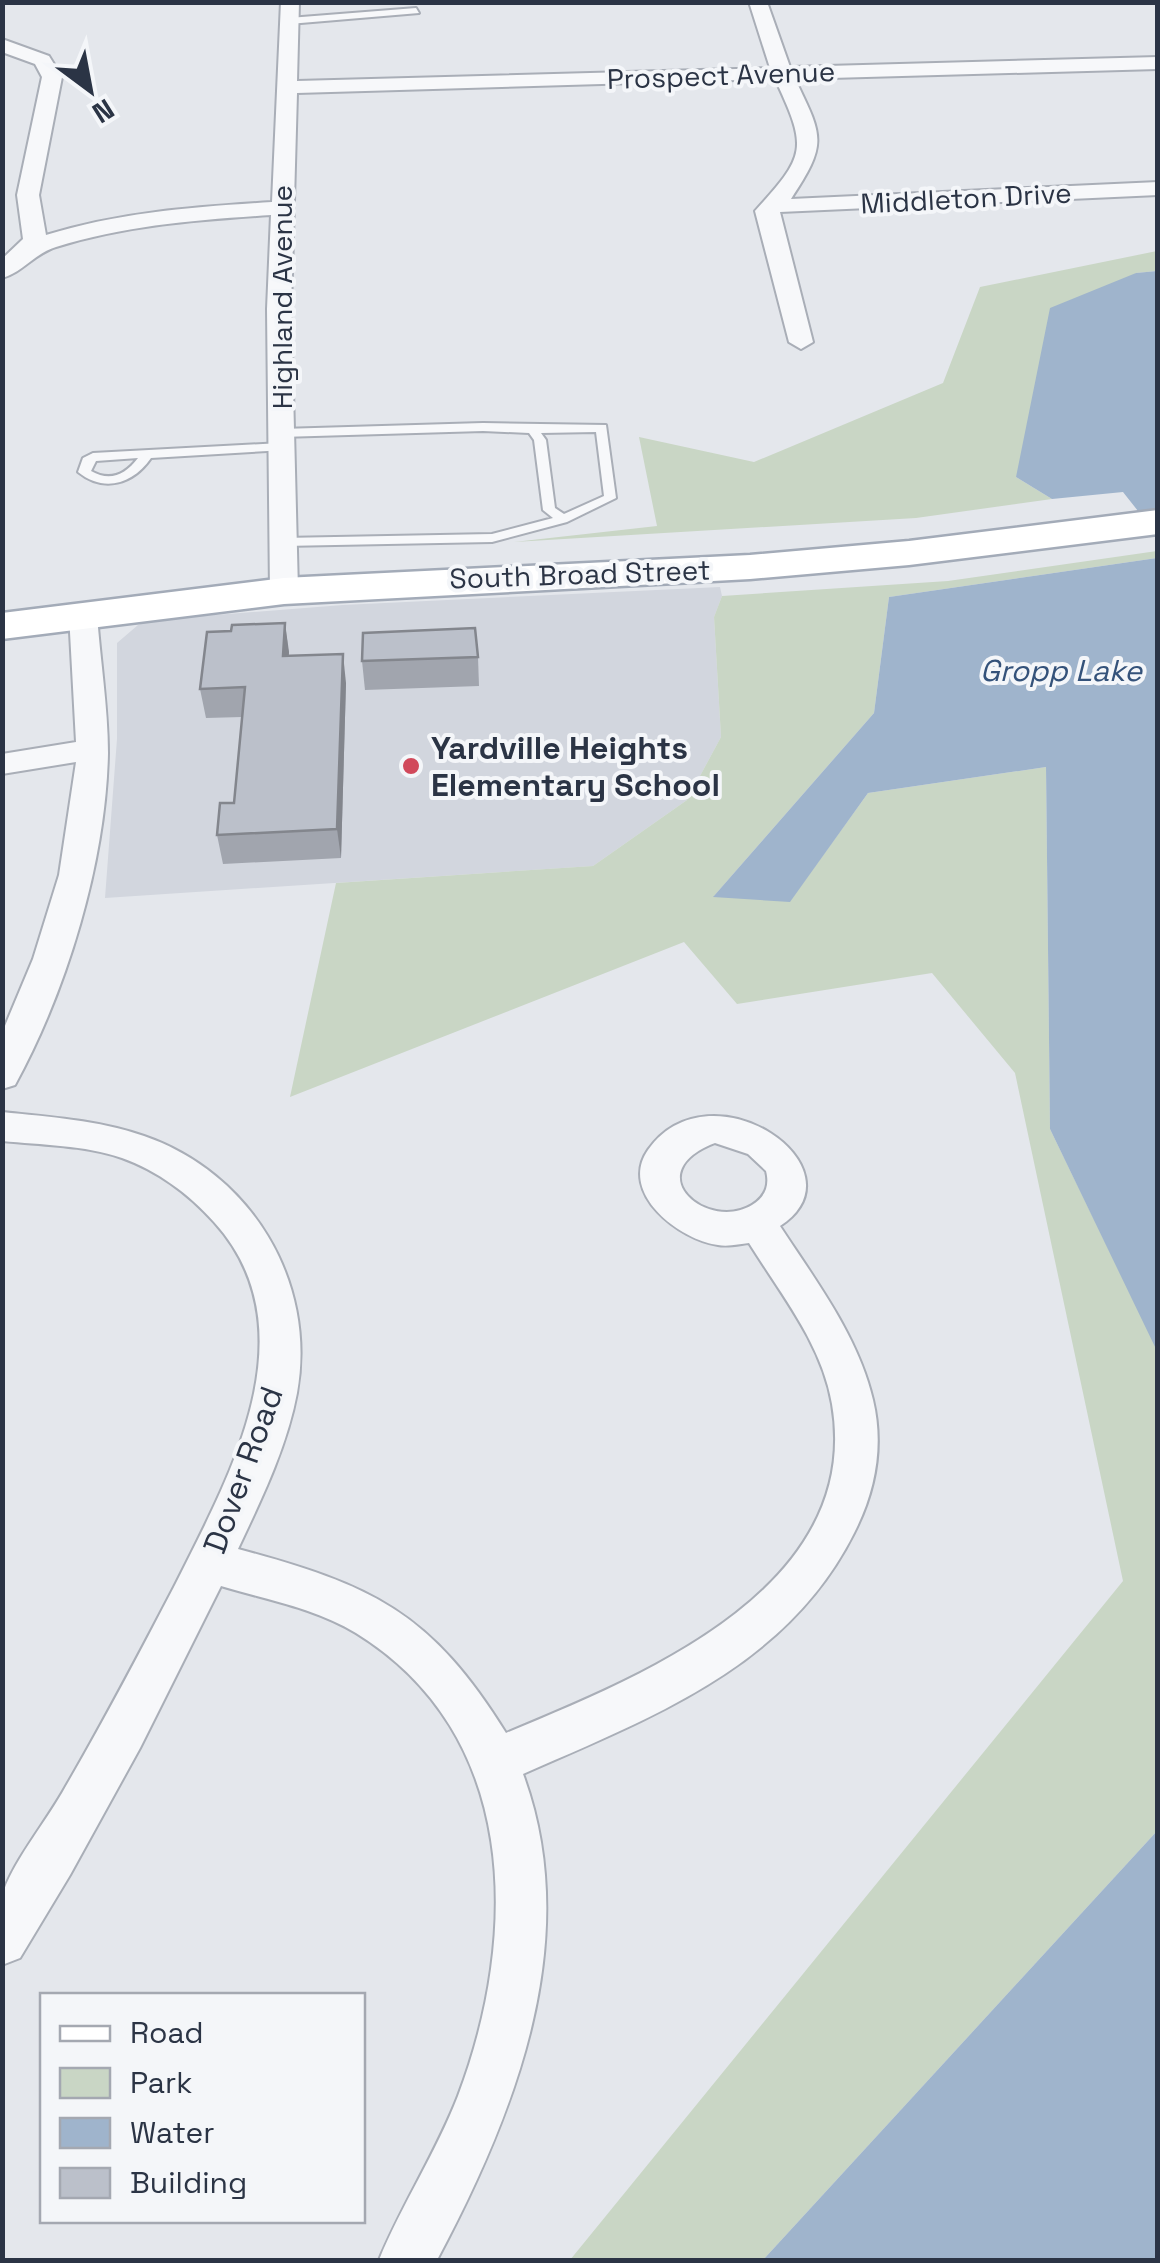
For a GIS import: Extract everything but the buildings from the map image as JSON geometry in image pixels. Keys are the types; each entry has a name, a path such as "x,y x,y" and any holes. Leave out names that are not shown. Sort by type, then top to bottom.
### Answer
{"main road":[{"name":"South Broad Street","path":"2,626 284,591 770,565 909,554 1138,525"}],"street":[{"path":"758,2 782,74 809,129 806,162 776,206 766,212 801,342"},
{"name":"Highland Avenue","path":"284,591 282,208 290,12"},
{"path":"2,45 42,60 52,77 28,196 37,222 32,246"},
{"name":"Prospect Avenue","path":"285,87 1158,63"},
{"name":"Middleton Drive","path":"776,206 1158,188"},
{"path":"2,272 32,246 130,220 282,208"},
{"path":"2,1075 41,982 71,884 89,800 92,750 83,614"},
{"path":"2,764 92,750"},
{"name":"Dover Road","path":"2,1126 109,1140 150,1154 189,1174 240,1223 268,1271 280,1313 282,1354 276,1396 210,1562 153,1678 2,1940"},
{"path":"496,1762 666,1684 722,1652 770,1613 810,1568 836,1530 851,1489 857,1446 854,1405 840,1362 757,1222"},
{"path":"210,1562 353,1607 400,1637 440,1675 475,1721 496,1762 515,1822 524,1886 520,1967 501,2048 465,2146 407,2260"}],"lane":[{"path":"290,12 416,11"},
{"path":"147,454 281,440 500,426 532,430 602,428 610,498 562,519 492,538 283,542"},
{"path":"532,430 540,440 549,510 562,519"}],"shaded area":[{"name":"Yardville Heights Elementary School","path":"720,587 722,596 714,617 721,737 687,800 593,866 105,898 117,739 117,643 138,625 152,620 343,605"}],"green space":[{"path":"1157,251 1157,271 1136,273 1016,477 1052,499 916,518 514,542 657,526 639,437 754,462 943,383 980,287"},
{"path":"1157,551 1157,558 889,597 874,713 714,896 790,901 868,793 1046,767 1050,1129 1158,1351 1157,1831 763,2260 570,2260 1123,1581 1015,1073 932,973 737,1004 684,942 290,1097 336,883 593,866 687,800 721,737 714,617 722,596 948,581"}],"water":[{"path":"1157,271 1157,535 1123,492 1052,499 1016,477 1050,308 1136,273"},
{"name":"Gropp Lake","path":"1158,558 1157,1351 1050,1129 1046,767 868,793 790,902 713,897 874,713 889,597"},
{"path":"1157,1831 1157,2260 763,2260"}],"place":[{"name":"Yardville Heights Elementary School","path":"411,766"}]}
